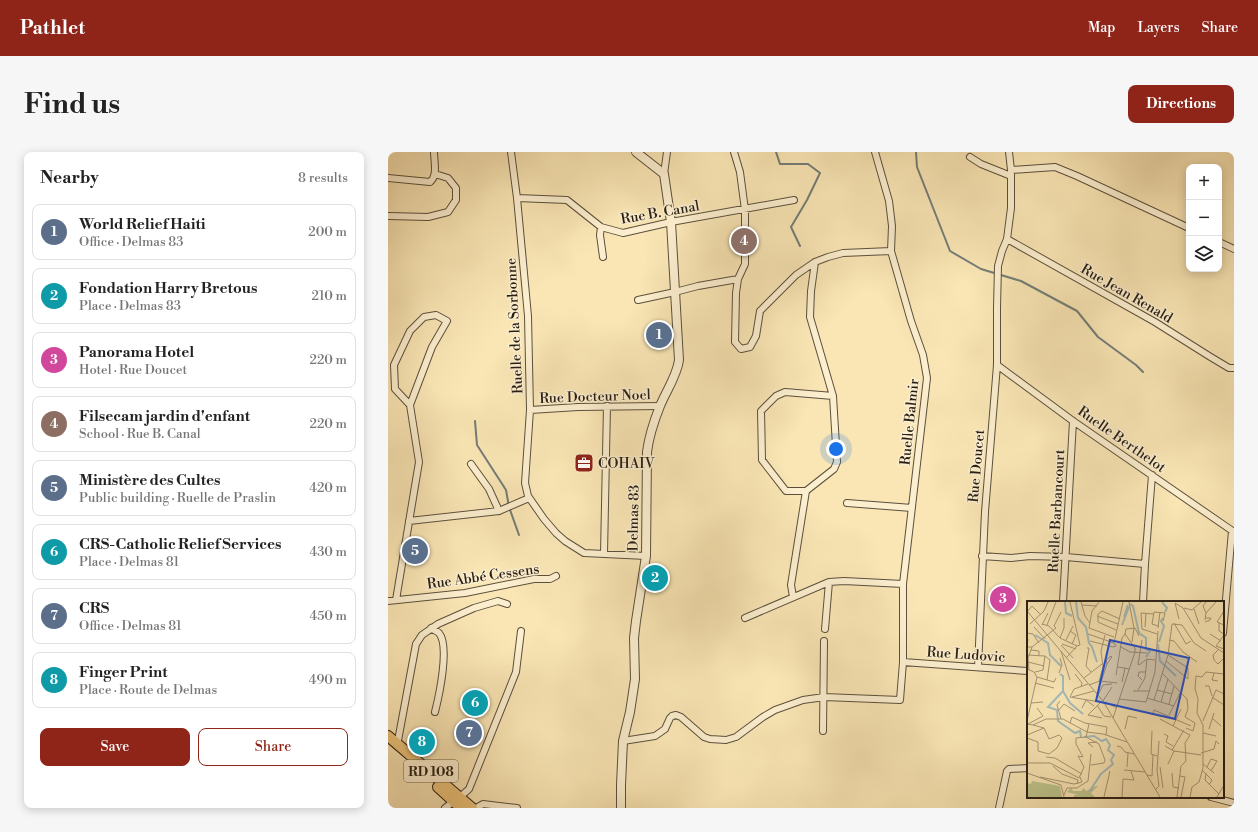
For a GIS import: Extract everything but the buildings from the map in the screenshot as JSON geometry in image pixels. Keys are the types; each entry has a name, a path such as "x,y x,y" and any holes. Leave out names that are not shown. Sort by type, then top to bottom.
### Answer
{"main road":[{"name":"RD 108","path":"388,736 394,745 459,802 472,808"}],"street":[{"path":"388,178 430,182 434,179 435,174 434,152"},
{"name":"Ruelle de la Sorbonne","path":"511,152 517,198 528,316 530,410 525,483 529,498"},
{"path":"636,152 664,174"},
{"path":"664,174 667,152"},
{"path":"734,152 740,172 745,210 744,264 738,279 736,293 735,342 742,349 750,347 756,336 760,311 796,275 814,262 828,256 843,253 891,251"},
{"name":"Ruelle Balmir","path":"824,697 900,700 903,662 903,584 926,386 926,373 923,355 911,321 891,251 892,226 889,201 875,152"},
{"name":"Rue Doucet","path":"978,667 982,556 997,364 998,266 1007,239 1011,208 1011,173 1009,152"},
{"path":"970,157 981,164 1011,173 1055,167 1186,227"},
{"path":"388,216 428,217 448,212 456,200 456,188 448,178 435,174"},
{"name":"Delmas 83","path":"621,808 624,741 635,679 634,638 646,556 649,440 660,406 678,367 679,360 671,222 664,174"},
{"name":"Rue B. Canal","path":"517,198 567,200 601,227 623,233 671,222 745,210 794,200"},
{"path":"601,227 600,235 603,257"},
{"name":"Rue Jean Renald","path":"1007,239 1155,322 1229,368 1234,368"},
{"path":"1222,243 1234,249"},
{"path":"814,262 810,317 833,396 837,462 834,469 806,491 786,491 762,460 761,411 776,396 785,392 833,396"},
{"path":"638,300 698,286 738,279"},
{"path":"396,600 419,462 410,405 432,347 448,321 436,315 424,317 410,331 394,365 395,389 410,405"},
{"name":"Ruelle Berthelot","path":"997,364 1073,421 1233,531"},
{"path":"604,554 607,406"},
{"name":"Rue Docteur Noel","path":"530,410 607,406 660,406"},
{"name":"Ruelle Barbancourt","path":"1063,601 1073,421"},
{"path":"471,464 489,489 499,511"},
{"path":"1143,601 1152,475"},
{"path":"793,597 791,585 806,491"},
{"path":"409,521 499,511 529,498 556,533 565,541 584,553 646,556"},
{"path":"847,503 912,508"},
{"path":"1224,623 1233,531"},
{"path":"982,556 1011,558 1030,556 1066,557 1145,564"},
{"name":"Rue Abbé Cessens","path":"388,601 465,593 534,579 550,579 556,576"},
{"path":"745,618 829,582 844,581 903,584"},
{"path":"824,629 829,582"},
{"path":"394,745 416,644 422,635 438,624 474,608 498,601 507,604"},
{"path":"431,628 439,633 443,641 444,654 435,712"},
{"path":"445,808 459,802 469,789 516,672 521,631"},
{"path":"823,731 824,641"},
{"name":"Rue Ludovic","path":"903,662 1027,670"},
{"path":"624,741 660,734 665,729 670,718 676,715 681,717 704,737 716,740 726,740 736,737 775,710 803,700 824,697"},
{"path":"999,808 1007,771 1009,769 1027,768"},
{"path":"1215,798 1234,803"},
{"path":"476,808 483,804 517,808"}],"waterway":[{"path":"776,152 780,164 808,164 820,173 807,200 791,227 800,246"},
{"path":"916,152 917,167 950,251 981,269 1021,281 1077,311 1098,337 1136,365 1143,372"},
{"path":"475,421 477,445 506,490 509,507 519,535"}],"place":[{"name":"Filsecam jardin d'enfant","path":"744,241"},
{"name":"World Relief Haiti","path":"659,335"},
{"name":"COHAIV","path":"584,463"},
{"name":"Ministère des Cultes","path":"415,551"},
{"name":"Fondation Harry Bretous","path":"655,578"},
{"name":"Panorama Hotel","path":"1003,599"},
{"name":"CRS-Catholic Relief Services","path":"475,703"},
{"name":"CRS","path":"469,733"},
{"name":"Finger Print","path":"422,742"}]}
